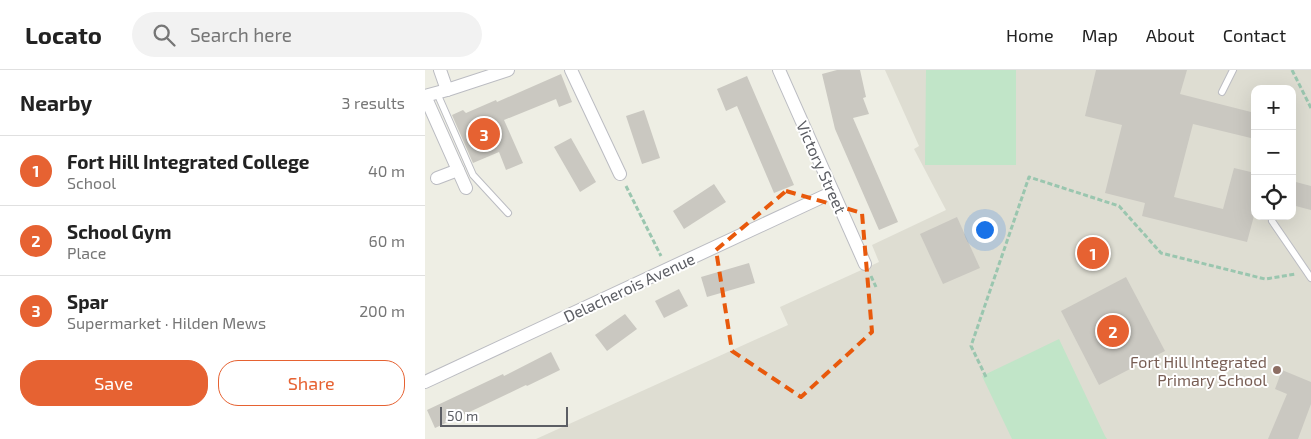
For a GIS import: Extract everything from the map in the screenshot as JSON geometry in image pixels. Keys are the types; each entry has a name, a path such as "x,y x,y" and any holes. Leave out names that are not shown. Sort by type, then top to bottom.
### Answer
{"street":[{"path":"440,70 434,94 458,170 466,188"},
{"path":"434,94 507,70"},
{"path":"571,70 620,174"},
{"name":"Victory Street","path":"779,70 865,264"},
{"path":"437,178 458,170"},
{"name":"Delacherois Avenue","path":"425,382 833,192"}],"lane":[{"path":"1222,92 1233,70"},
{"path":"434,94 473,175 508,213"},
{"path":"1272,221 1309,275"}],"path":[{"path":"1292,70 1311,108"},
{"path":"986,378 971,346 1029,177 1119,206 1161,253 1265,279 1309,275"},
{"path":"627,188 667,269"}],"highlighted area":[{"path":"786,191 862,213 872,332 801,397 732,351 716,250"}],"shaded area":[{"path":"885,70 1311,70 1311,439 536,439 788,325 780,307 879,262 872,245 946,210 914,149 919,146"}],"green space":[{"path":"926,70 1016,70 1016,165 925,165"},
{"path":"1059,339 1107,439 1012,439 982,376"}],"building":[{"path":"837,70 860,70 866,97 863,98 869,114 853,118 898,222 879,230 835,129 822,74"},
{"path":"1096,70 1187,70 1180,94 1251,112 1251,138 1193,124 1174,197 1223,209 1234,168 1251,172 1251,220 1253,220 1247,242 1142,216 1145,203 1105,193 1122,125 1085,116"},
{"path":"561,74 572,102 559,107 556,99 504,120 523,163 506,170 499,152 473,163 452,115 463,110 466,113 496,100 497,102"},
{"path":"747,76 794,185 774,193 737,106 726,111 717,89"},
{"path":"644,110 660,158 642,164 626,116"},
{"path":"571,138 596,182 580,192 554,147"},
{"path":"1296,182 1311,186 1311,210 1296,206"},
{"path":"714,184 726,202 684,229 673,211"},
{"path":"957,217 980,268 943,284 920,234"},
{"path":"749,263 755,283 707,297 701,277"},
{"path":"1126,277 1165,351 1099,385 1061,311"},
{"path":"679,289 688,306 664,318 655,301"},
{"path":"625,314 637,329 607,351 595,335"},
{"path":"551,352 560,370 435,428 427,410 503,374 504,376"},
{"path":"1282,370 1311,382 1311,404 1298,439 1268,439 1287,394 1275,389"}],"place":[{"name":"Spar","path":"484,134"},
{"name":"Fort Hill Integrated College","path":"1093,253"},
{"name":"School Gym","path":"1113,331"},
{"name":"Fort Hill Integrated Primary School","path":"1277,370"}]}
